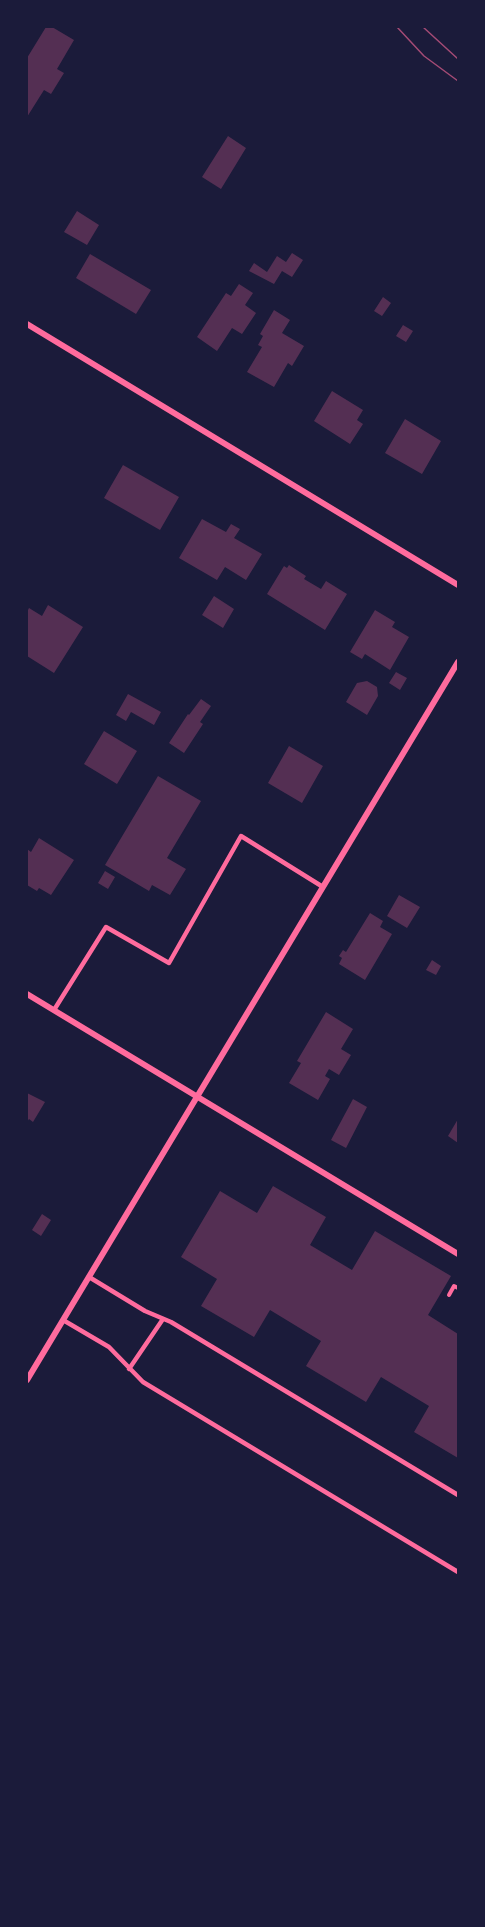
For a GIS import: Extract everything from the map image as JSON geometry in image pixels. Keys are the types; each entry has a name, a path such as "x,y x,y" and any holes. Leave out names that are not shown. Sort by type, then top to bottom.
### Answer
{"street":[{"path":"27,324 458,585"},
{"path":"27,1380 458,662"},
{"path":"27,994 458,1254"}],"lane":[{"path":"54,1010 106,927 169,963 241,836 323,887"},
{"path":"89,1277 145,1311 163,1318 458,1495"},
{"path":"129,1369 163,1318"},
{"path":"63,1320 109,1347 143,1382 458,1572"}],"path":[{"path":"449,1294 454,1286 458,1288"}],"building":[{"path":"46,27 52,27 74,40 57,69 64,73 51,94 44,90 27,117 27,58"},
{"path":"228,136 246,148 221,189 202,177"},
{"path":"77,211 99,225 87,245 64,232"},
{"path":"292,253 303,260 292,277 282,271 274,284 249,271 254,263 267,272 277,256 286,262"},
{"path":"90,254 151,290 136,314 76,278"},
{"path":"239,284 253,293 245,305 256,313 242,334 232,328 217,351 197,337 226,293 231,296"},
{"path":"383,297 391,303 382,316 374,311"},
{"path":"274,310 290,320 282,333 304,346 292,366 288,363 274,387 247,372 262,347 258,345 263,336 260,334"},
{"path":"403,325 413,331 406,342 396,336"},
{"path":"332,391 363,410 357,420 363,424 350,444 314,421"},
{"path":"405,419 441,441 422,474 385,453"},
{"path":"123,465 179,497 160,530 104,498"},
{"path":"202,519 226,532 231,524 240,529 234,538 262,554 246,580 225,567 217,580 179,558"},
{"path":"289,565 306,576 304,579 321,589 326,581 347,594 325,630 267,594 284,566 287,568"},
{"path":"214,596 234,609 223,628 202,615"},
{"path":"48,605 83,627 54,673 27,656 27,612 29,608 42,616"},
{"path":"375,610 395,622 392,627 409,637 390,670 365,654 362,659 350,652"},
{"path":"396,672 407,678 400,690 389,683"},
{"path":"367,681 377,687 378,696 367,715 346,702 357,683"},
{"path":"128,694 161,712 154,725 131,712 126,721 116,715"},
{"path":"201,699 211,706 200,722 203,724 184,753 169,743"},
{"path":"104,731 137,751 117,784 84,764"},
{"path":"289,746 323,766 302,803 268,783"},
{"path":"158,776 201,801 167,858 186,869 170,895 152,885 149,891 105,865"},
{"path":"39,838 74,860 51,895 39,888 37,891 27,885 27,849 31,852"},
{"path":"105,871 115,877 108,889 98,883"},
{"path":"399,895 420,907 407,928 387,916"},
{"path":"370,913 383,921 380,927 392,934 365,980 339,964 342,958 339,956 343,950 346,952"},
{"path":"432,960 441,966 436,975 426,970"},
{"path":"326,1012 353,1029 341,1049 351,1055 339,1075 329,1069 325,1076 330,1079 318,1100 289,1083 301,1063 297,1061"},
{"path":"27,1093 45,1102 33,1122 29,1119 27,1122"},
{"path":"353,1099 367,1107 346,1148 331,1140"},
{"path":"458,1119 458,1143 448,1136"},
{"path":"273,1186 326,1217 310,1245 352,1270 375,1231 451,1276 428,1315 458,1334 458,1458 414,1432 429,1406 381,1377 366,1402 306,1366 321,1341 270,1310 254,1337 201,1306 217,1279 181,1257 220,1191 257,1213"},
{"path":"42,1214 51,1220 41,1236 32,1230"}],"tram line":[{"path":"397,27 424,56 458,81"},
{"path":"423,27 458,59"}]}
